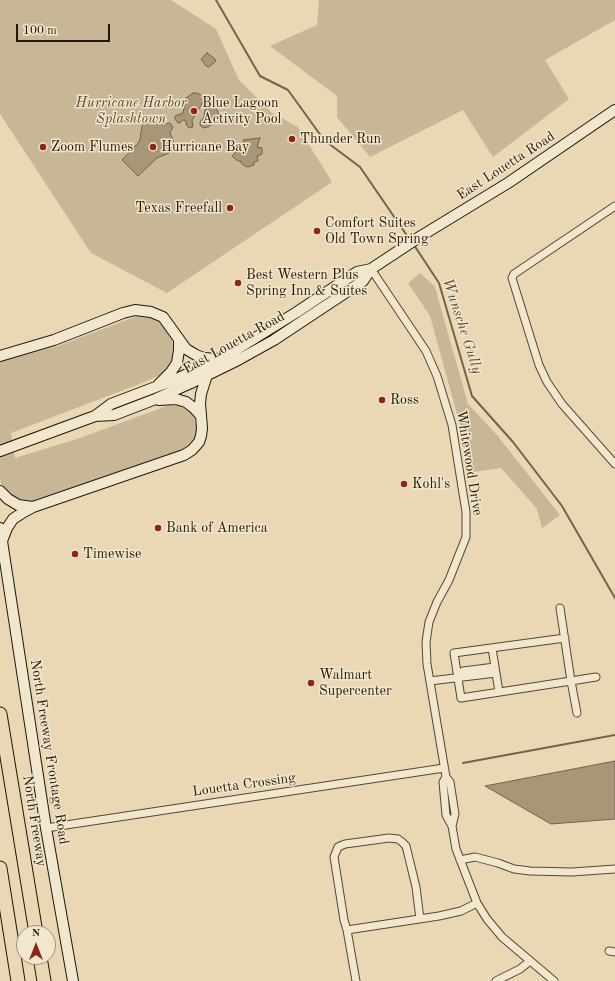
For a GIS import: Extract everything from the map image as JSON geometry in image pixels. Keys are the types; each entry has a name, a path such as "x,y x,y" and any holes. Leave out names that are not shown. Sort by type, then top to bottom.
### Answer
{"highway":[{"name":"North Freeway","path":"0,714 35,925"},
{"path":"0,868 18,981"},
{"path":"41,965 44,981"}],"main road":[{"name":"East Louetta Road","path":"0,451 95,416 111,404 155,388 218,359 264,333 356,272 371,269 421,236 508,183 615,110"},
{"name":"East Louetta Road","path":"95,416 114,415 153,400 207,375 258,348 280,336 363,281 371,269"},
{"path":"0,356 54,340 123,313 135,310 151,312 164,317 186,348 196,355 204,358 218,359"},
{"path":"258,348 264,333"},
{"path":"155,388 171,372 177,363 180,350 179,339"},
{"path":"0,351 11,352"},
{"path":"2,540 13,519 33,507 184,455 192,450 198,442 202,428 200,394 207,375"},
{"path":"153,400 176,399 186,402 201,416"},
{"path":"0,491 8,499 18,505 33,507"},
{"name":"North Freeway Frontage Road","path":"0,528 46,828 73,981"}],"street":[{"path":"615,206 512,276 539,365 547,382 562,404 615,463"},
{"name":"Whitewood Drive","path":"371,269 422,346 437,376 452,425 466,512 466,537 429,622 426,642 430,681 446,777 443,782 449,802 446,815 452,826 456,849 460,860 477,903 487,919 502,937 554,981"},
{"path":"560,608 577,713"},
{"path":"565,638 493,651 454,653 461,698 596,677"},
{"path":"493,651 499,692"},
{"path":"430,681 457,677 465,678 496,670"},
{"name":"Louetta Crossing","path":"46,828 444,768"},
{"path":"356,981 334,857 338,847 345,844 389,838 398,839 406,846 416,887 420,919"},
{"path":"460,860 474,857 514,869 530,871 572,872 615,870"},
{"path":"347,930 439,916 461,911 477,903"},
{"path":"496,981 520,969 530,962"}],"green space":[{"name":"Hurricane Harbor Splashtown","path":"0,0 171,0 216,29 239,80 271,112 298,127 332,182 167,293 91,253 0,114"},
{"path":"319,0 615,0 615,20 545,60 569,99 493,157 463,110 370,157 337,117 337,96 270,46 317,25"},
{"path":"420,273 435,287 468,404 497,435 560,515 542,528 537,509 501,468 473,472 430,316 408,283"},
{"path":"137,316 157,320 163,325 171,336 173,344 172,360 166,370 160,375 142,383 11,433 15,458 80,438 169,405 179,406 191,412 196,423 196,436 185,448 176,452 34,501 25,502 14,499 3,490 0,479 0,361 58,346"}],"shaded area":[{"path":"207,53 216,61 209,67 206,66 201,59"},
{"name":"Blue Lagoon Activity Pool","path":"193,93 203,96 213,96 216,100 204,101 192,120 193,127 189,128 185,120 178,123 175,116 183,113 186,98"},
{"path":"209,106 215,107 219,113 212,124 203,128 200,125 200,122 204,117 205,110"},
{"name":"Hurricane Bay","path":"149,120 154,120 162,124 170,123 173,127 170,133 173,140 173,146 169,153 157,158 138,176 122,160 139,142 142,126"},
{"path":"260,138 257,147 262,148 262,154 257,156 258,161 254,162 254,165 248,167 245,166 241,163 241,161 238,161 232,156 238,147 244,143 243,140"},
{"path":"615,761 615,819 551,824 485,786"}],"waterway":[{"name":"Wunsche Gully","path":"216,0 260,76 288,90 324,140 360,167 410,240"},
{"name":"Wunsche Gully","path":"414,245 439,283 472,396 513,442 562,506 615,598"},
{"path":"463,763 615,735"}],"place":[{"name":"Blue Lagoon Activity Pool","path":"194,111"},
{"name":"Thunder Run","path":"292,139"},
{"name":"Zoom Flumes","path":"43,147"},
{"name":"Hurricane Bay","path":"153,147"},
{"name":"Texas Freefall","path":"230,208"},
{"name":"Comfort Suites Old Town Spring","path":"317,231"},
{"name":"Best Western Plus Spring Inn & Suites","path":"238,283"},
{"name":"Ross","path":"382,400"},
{"name":"Kohl's","path":"404,484"},
{"name":"Bank of America","path":"158,528"},
{"name":"Timewise","path":"75,554"},
{"name":"Walmart Supercenter","path":"311,683"}]}
